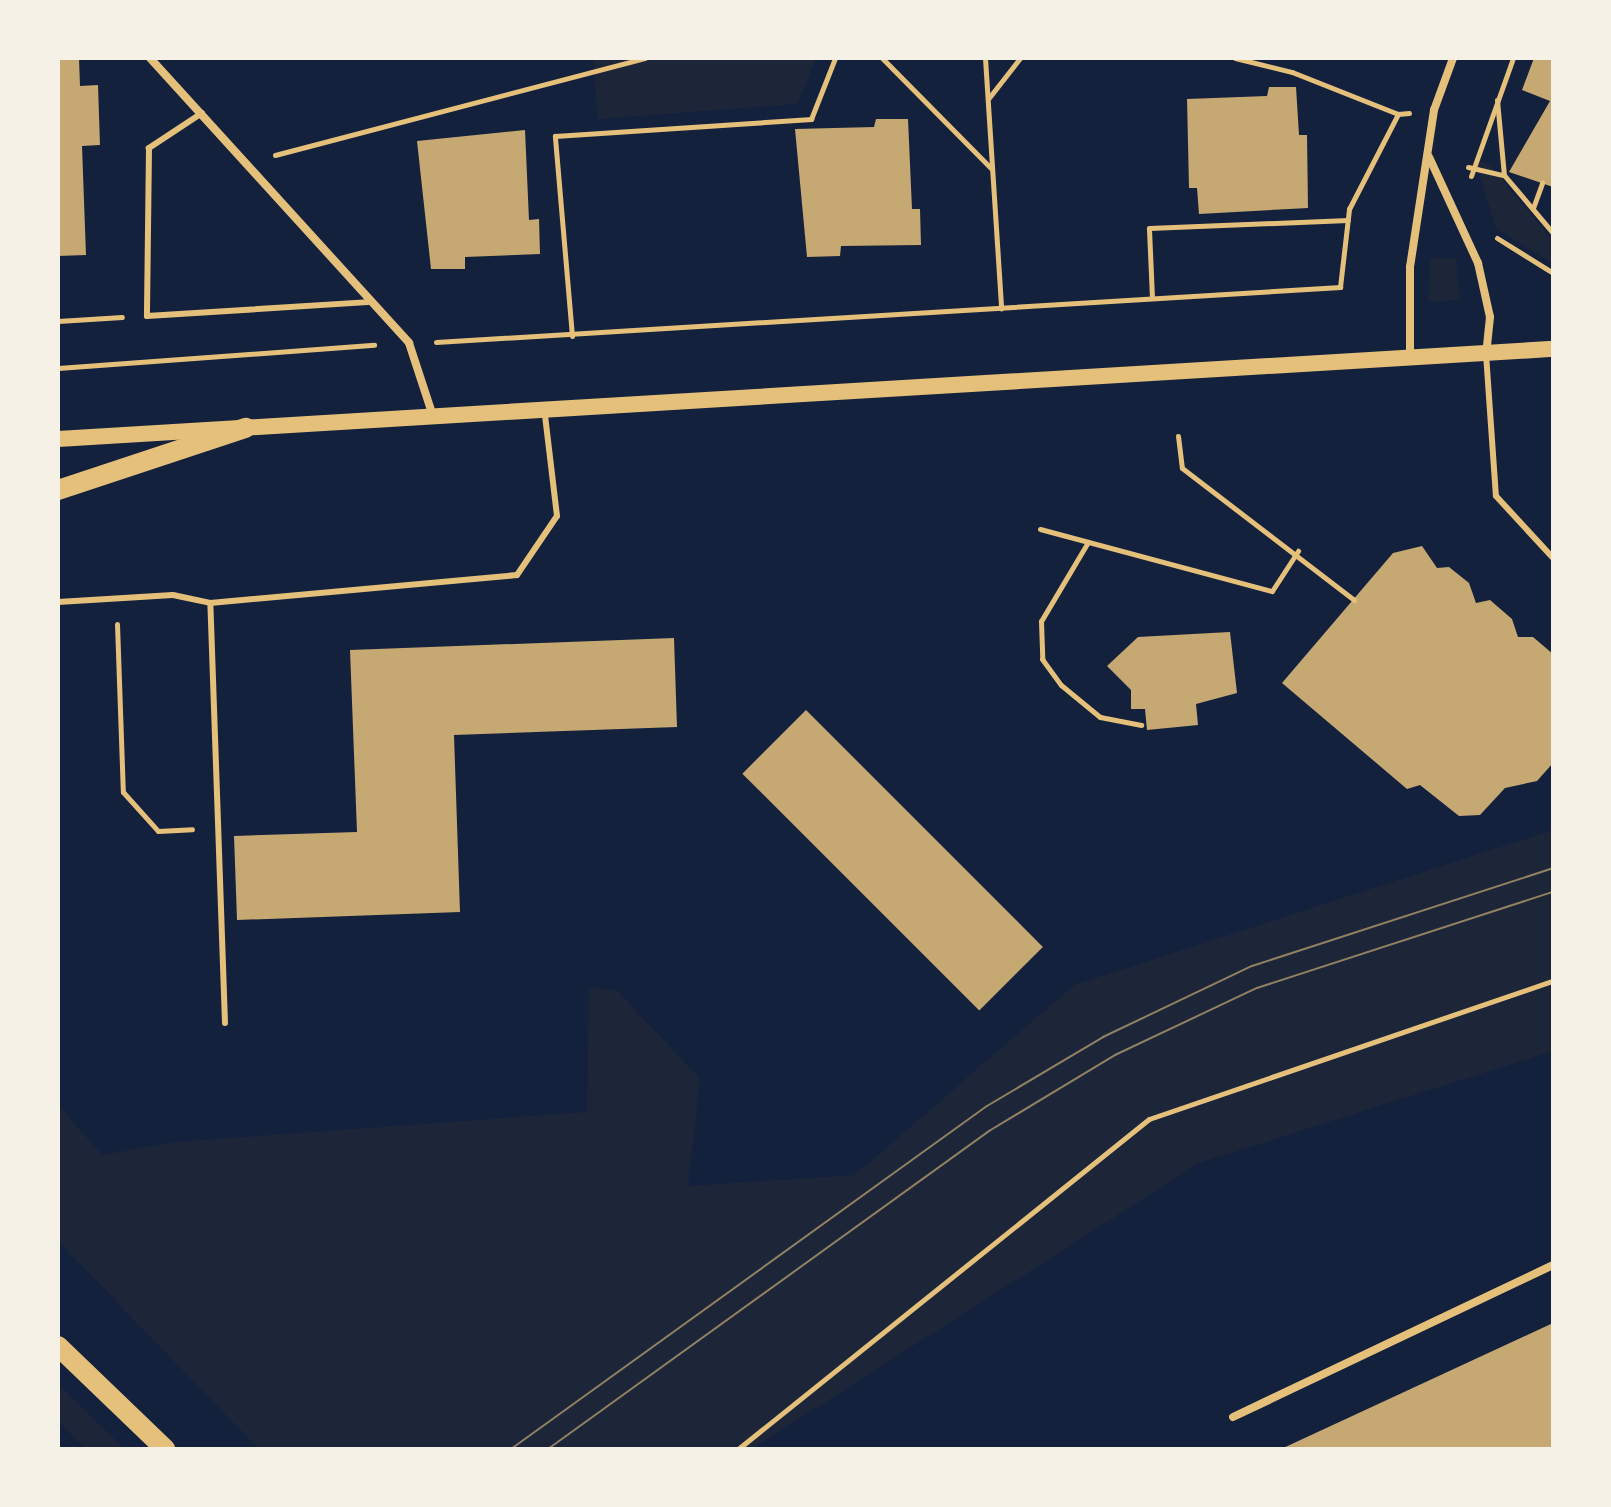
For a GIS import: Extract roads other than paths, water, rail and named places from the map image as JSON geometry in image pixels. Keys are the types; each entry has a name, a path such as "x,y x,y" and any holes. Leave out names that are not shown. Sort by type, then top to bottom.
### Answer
{"main road":[{"path":"58,439 433,417 545,415 1411,362 1553,349"},
{"path":"58,490 246,428"},
{"path":"58,1346 157,1442"}],"street":[{"path":"150,58 368,302 409,343 433,417"},
{"path":"1411,362 1410,267 1434,110 1453,58"},
{"path":"1429,156 1478,263 1490,317 1486,354"},
{"path":"1233,1417 1553,1265"}],"lane":[{"path":"202,113 149,148 147,316 368,302"},
{"path":"1486,354 1496,496 1553,558"},
{"path":"58,602 173,595 210,603 517,575 557,516 545,415"},
{"path":"210,603 225,1023"}],"tram line":[{"path":"511,1449 987,1106 1103,1037 1252,966 1553,868"},
{"path":"548,1449 989,1131 1115,1055 1257,988 1553,892"}]}
